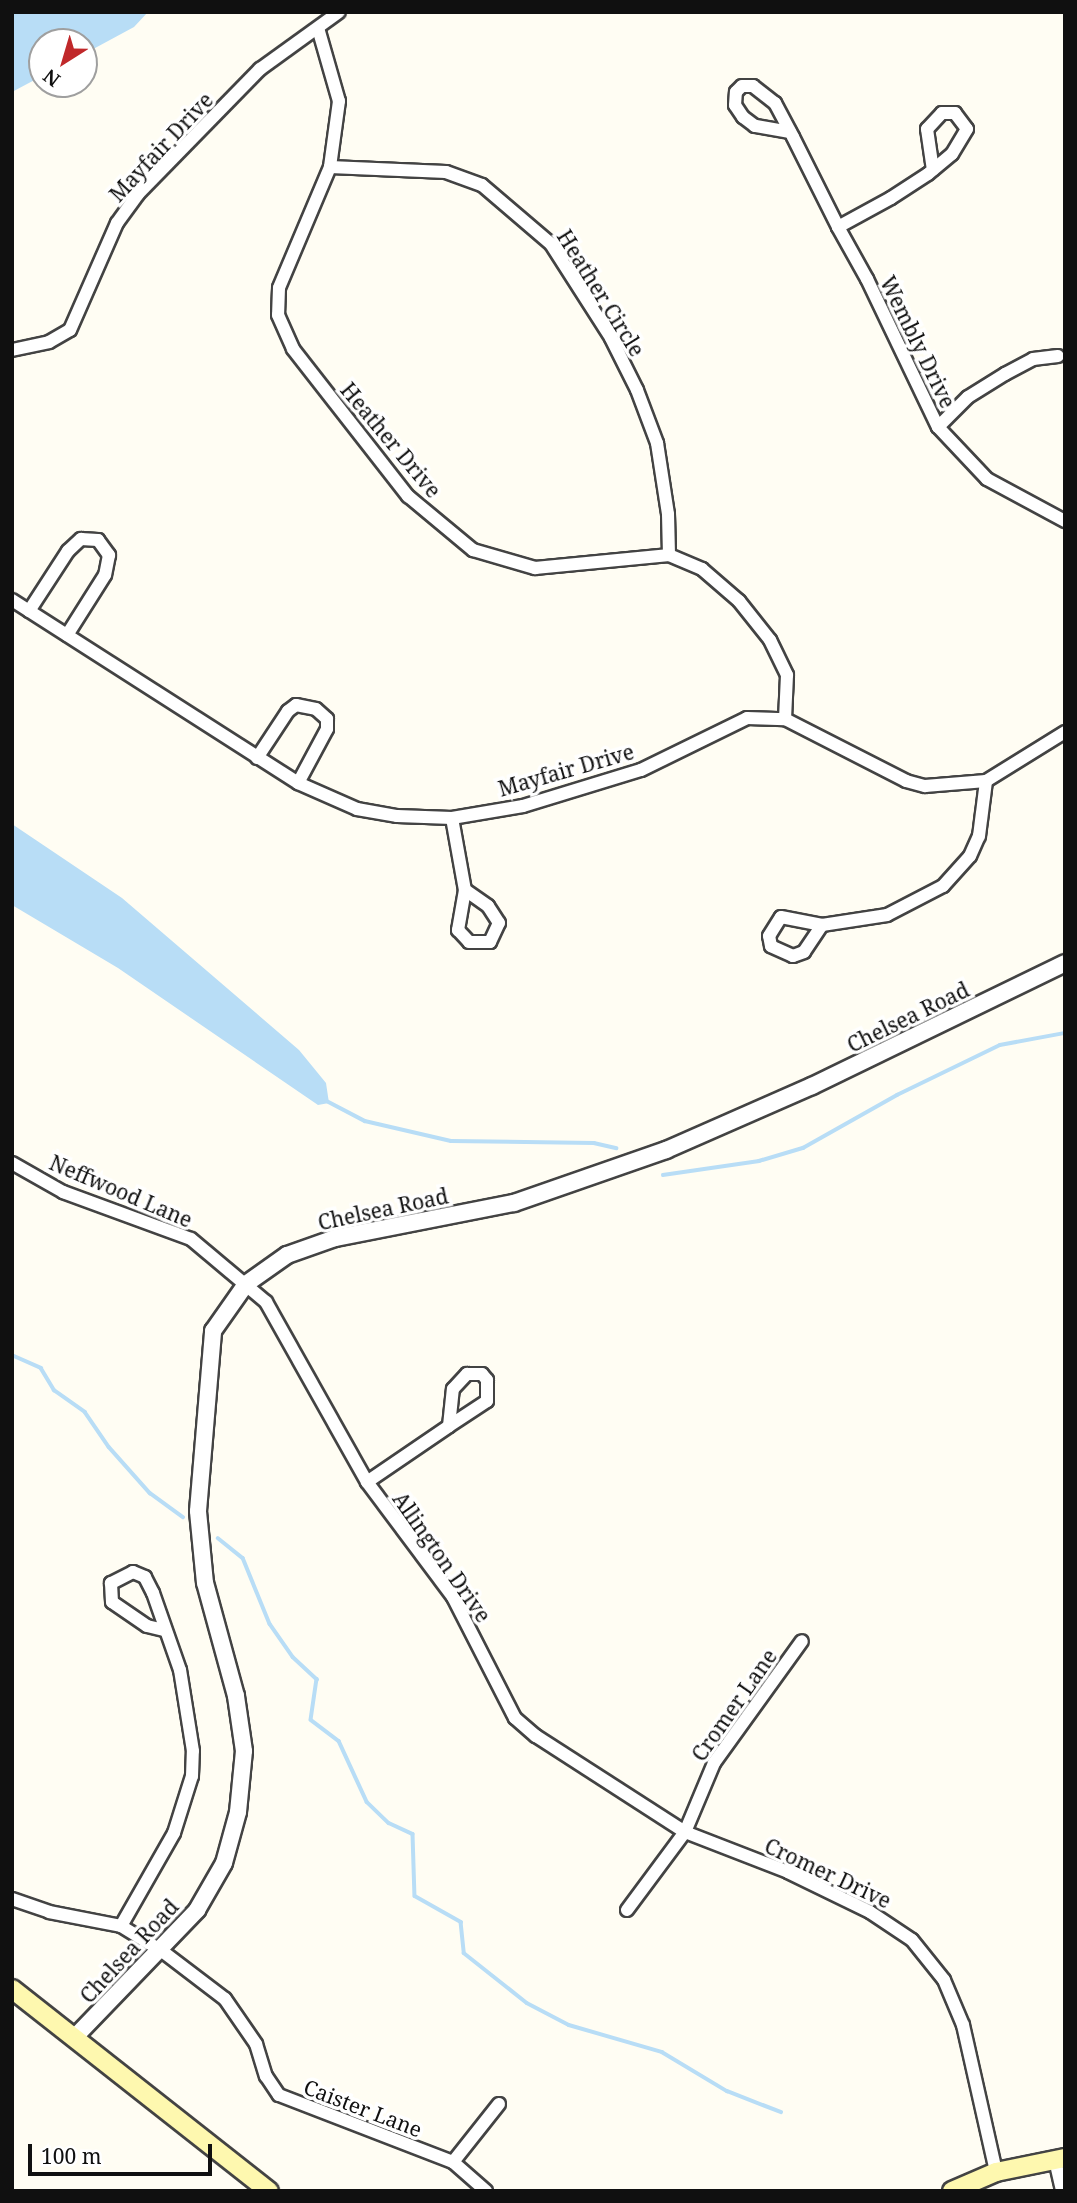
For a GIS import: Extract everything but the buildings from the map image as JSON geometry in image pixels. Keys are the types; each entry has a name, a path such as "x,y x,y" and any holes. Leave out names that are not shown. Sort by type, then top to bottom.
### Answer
{"main road":[{"path":"12,1989 269,2191"},
{"path":"952,2191 996,2172 1060,2159"}],"street":[{"name":"Mayfair Drive","path":"12,350 49,342 70,330 117,223 138,194 260,69 339,12"},
{"name":"Heather Drive","path":"318,28 339,102 330,167 279,288 278,315 293,349 408,496 473,550 501,562 536,568 669,555 702,569 739,601 770,640 787,676 785,719"},
{"name":"Wembly Drive","path":"790,132 755,126 743,117 735,105 736,92 742,86 764,90 790,132 938,427 987,479 1065,521"},
{"name":"Heather Circle","path":"330,167 446,172 482,185 551,244 611,338 637,390 657,443 668,513 669,555"},
{"path":"838,227 933,170"},
{"path":"938,427 968,397 1005,374 1033,359 1058,356"},
{"path":"29,611 68,551 80,539 98,540 109,555 105,575 67,635"},
{"name":"Mayfair Drive","path":"12,600 298,783 357,809 452,818 523,806 615,779 747,718 785,719 906,781 925,786 986,781 1065,732"},
{"path":"257,758 288,710 296,705 316,709 327,719 327,729 298,783"},
{"path":"822,925 887,915 943,886 970,856 979,836 986,781"},
{"path":"452,818 465,890"},
{"name":"Chelsea Road","path":"74,2038 162,1951 197,1910 224,1863 238,1812 244,1751 236,1696 205,1583 198,1511 213,1331 246,1284 287,1255 335,1238 514,1203 666,1150 824,1080 1065,962"},
{"name":"Neffwood Lane","path":"12,1163 64,1192 191,1239 246,1284"},
{"name":"Allington Drive","path":"246,1284 266,1302 283,1326 321,1406 367,1482 466,1616 515,1718 569,1759 685,1832"},
{"path":"367,1482 449,1426"},
{"path":"12,1899 48,1912 121,1926 174,1833 192,1776 189,1712 165,1630 145,1577 133,1572 111,1583 112,1602 147,1626 165,1630"},
{"name":"Cromer Lane","path":"627,1910 685,1832 714,1763 802,1641"},
{"name":"Cromer Drive","path":"685,1832 811,1883 870,1912 912,1940 944,1980 963,2025 996,2172"},
{"name":"Caister Lane","path":"121,1926 162,1951 225,1998 256,2044 265,2076 279,2095 453,2162 486,2191"},
{"path":"453,2162 499,2104"},
{"path":"1060,2159 1062,2191"}],"water":[{"path":"12,12 148,12 134,27 98,46 98,28 28,28 28,83 12,92"},
{"path":"12,824 122,898 299,1050 326,1083 329,1103 318,1105 118,968 12,905"}],"waterway":[{"path":"663,1175 759,1161 803,1148 897,1095 1000,1045 1065,1033"},
{"path":"325,1100 365,1121 451,1141 594,1143 616,1148"},
{"path":"12,1355 41,1368 54,1390 85,1412 109,1447 150,1493 183,1517"},
{"path":"218,1538 243,1558 270,1624 293,1657 317,1679 311,1720 339,1741 367,1802 389,1823 413,1834 415,1896 461,1922 464,1953 527,2003 569,2025 662,2052 727,2091 781,2112"}]}
